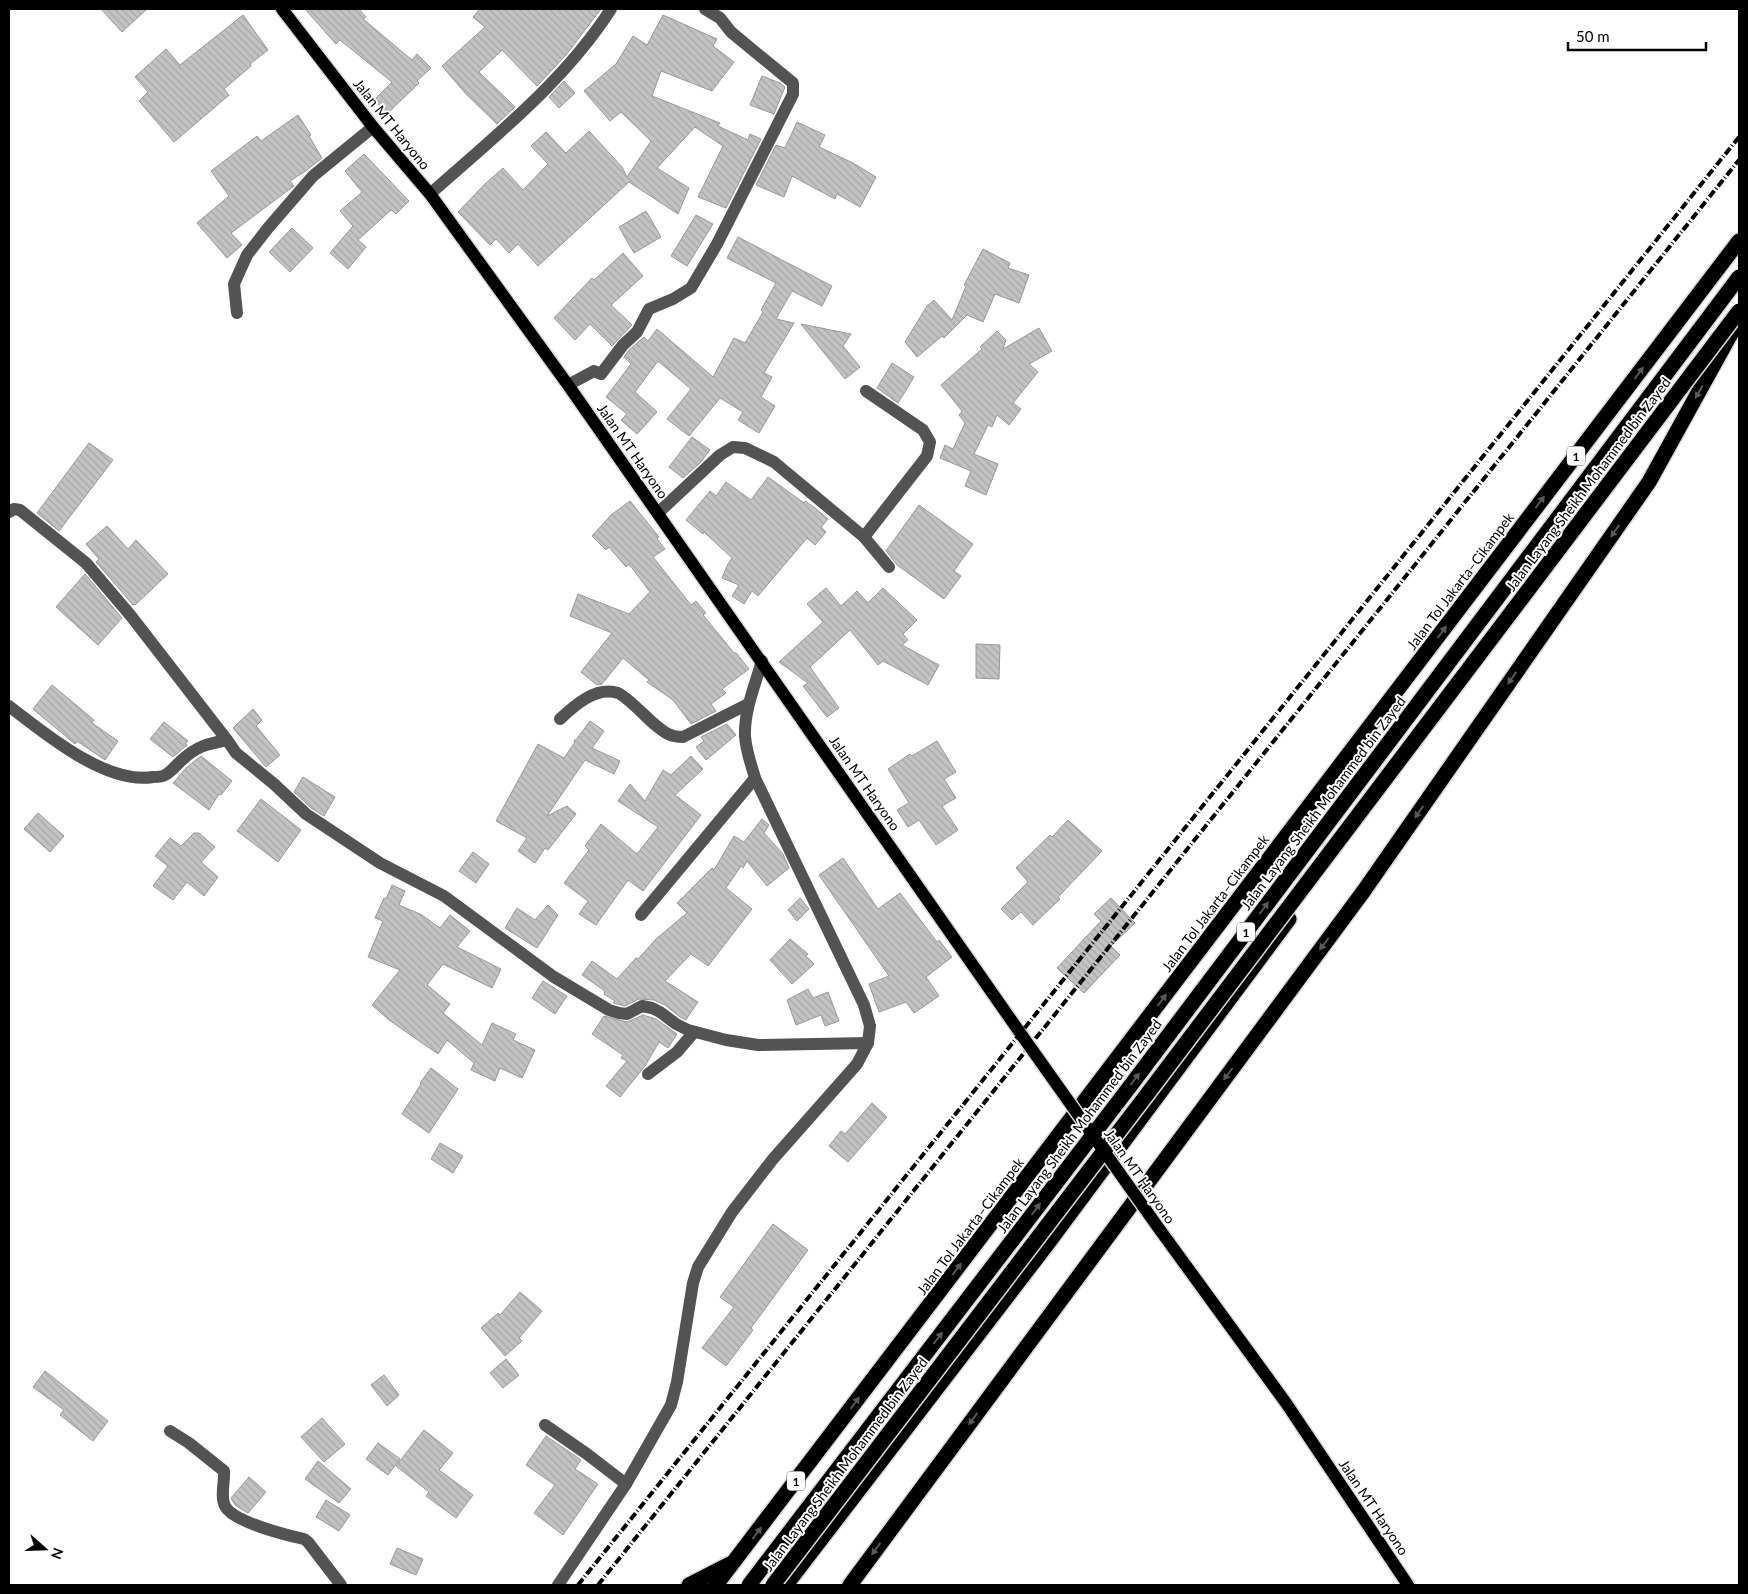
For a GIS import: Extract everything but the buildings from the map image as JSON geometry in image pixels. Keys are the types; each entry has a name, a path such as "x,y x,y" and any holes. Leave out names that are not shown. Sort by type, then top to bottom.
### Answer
{"highway":[{"name":"Jalan Tol Jakarta–Cikampek","path":"716,1585 1739,241"},
{"name":"Jalan Layang Sheikh Mohammed bin Zayed","path":"749,1585 1137,1077 1739,276"},
{"name":"Jalan Layang Sheikh Mohammed bin Zayed","path":"773,1585 1739,313"},
{"name":"1","path":"786,1585 1054,1234 1739,313"},
{"path":"850,1585 1363,892 1649,482 1739,319"},
{"path":"689,1585 735,1561"}],"main road":[{"name":"Jalan MT Haryono","path":"282,9 373,127 430,194 568,385 1023,1037 1286,1403 1408,1585"}],"street":[{"path":"430,194 524,110 570,64 611,9"},
{"path":"568,385 594,371 601,374 623,346 637,332 649,310 691,288 717,244 793,94 793,83 731,32 720,18 704,9"},
{"path":"237,313 234,284 247,255 313,176 373,127"},
{"path":"864,537 927,456 930,442 923,430 866,391"},
{"path":"658,513 720,455 733,447 746,448 774,462 864,537 889,567"},
{"path":"9,512 14,509 20,510 86,563 131,616 236,753 274,784 306,814 380,863 444,896 554,977 614,1012 627,1014 642,1006 652,1008 676,1024 694,1032 726,1040 758,1045 868,1043"},
{"path":"558,1585 626,1484 671,1405 675,1395 693,1283 698,1267 732,1212 773,1159 857,1064 868,1043 870,1026 864,1005 755,778 748,757 745,735 748,704 762,661"},
{"path":"560,719 588,696 609,692 619,694 672,737 683,737 748,704"},
{"path":"9,706 71,751 106,770 142,779 164,776 192,751 203,745 227,740"},
{"path":"641,915 755,778"},
{"path":"648,1074 677,1052 694,1032"},
{"path":"545,1425 626,1484"},
{"path":"170,1431 196,1448 224,1471 224,1505 229,1511 271,1531 304,1539 341,1585"}],"railway":[{"path":"578,1585 1739,137"},
{"path":"598,1585 1739,160"}]}
